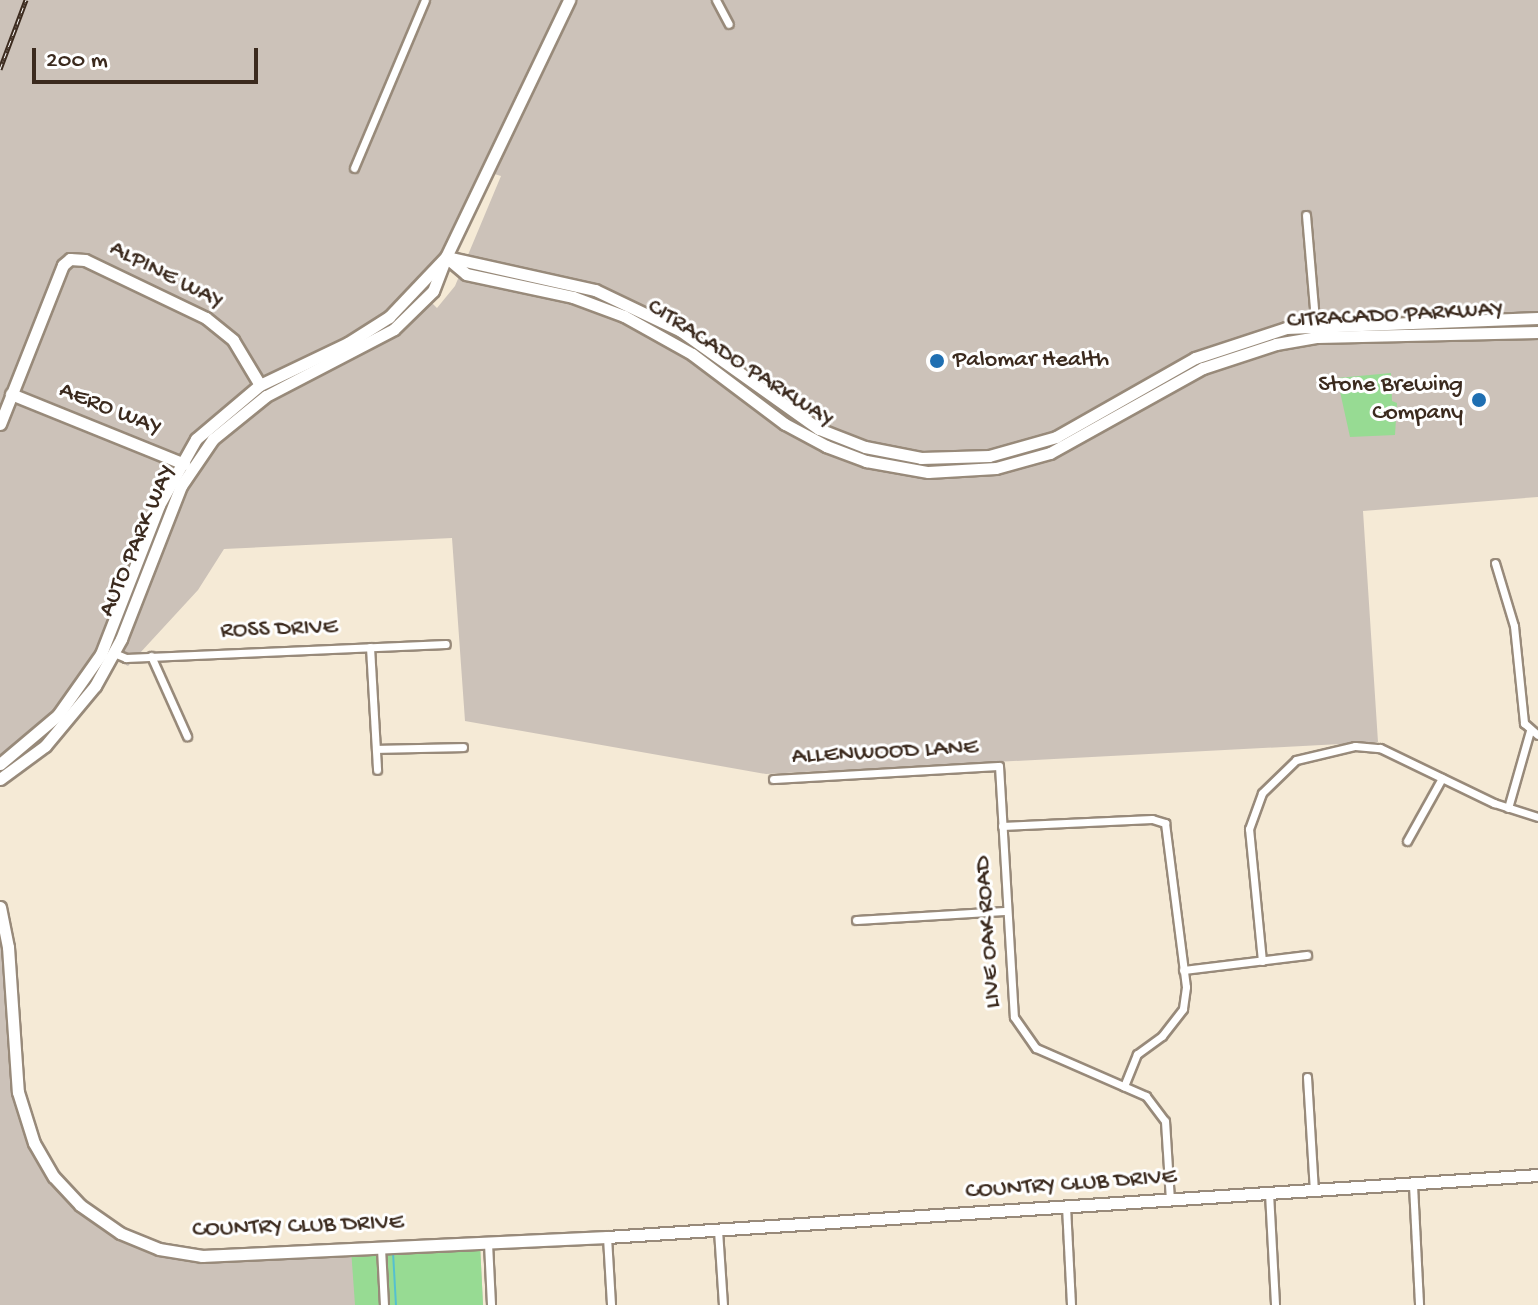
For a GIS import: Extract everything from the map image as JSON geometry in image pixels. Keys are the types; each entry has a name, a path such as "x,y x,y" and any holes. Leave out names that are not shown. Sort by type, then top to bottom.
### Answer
{"main road":[{"name":"AUTO PARK WAY","path":"0,779 64,727 114,653 192,469 238,414 394,329 433,291 446,257 569,0"},
{"name":"AUTO PARK WAY","path":"0,764 58,715 101,654 180,462 224,411 260,385 367,333 446,257"},
{"name":"CITRACADO PARKWAY","path":"446,257 595,290 681,331 819,429 865,447 921,458 989,456 1056,437 1195,358 1252,336 1316,323 1538,318"},
{"name":"CITRACADO PARKWAY","path":"446,257 466,274 573,297 636,322 692,354 785,424 832,449 883,465 928,472 984,469 1036,458 1078,441 1212,364 1317,337 1538,332"},
{"name":"ALPINE WAY","path":"11,394 63,265 70,259 85,260 206,318 233,340 260,385"},
{"name":"AERO WAY","path":"11,394 192,469"},
{"path":"0,424 11,394"},
{"name":"COUNTRY CLUB DRIVE","path":"0,907 8,947 18,1092 34,1143 54,1177 80,1205 129,1237 202,1256 607,1237 1538,1175"}],"street":[{"path":"354,168 425,0"},
{"path":"716,0 729,24"},
{"path":"1306,215 1317,337"},
{"path":"1495,563 1514,626 1524,723 1534,733 1508,808"},
{"name":"ROSS DRIVE","path":"114,653 151,656 446,644"},
{"path":"370,647 377,770"},
{"path":"151,656 187,736"},
{"path":"1262,961 1249,829 1262,793 1277,775 1319,752 1355,746 1400,754 1442,778 1508,808 1538,817"},
{"path":"376,749 463,747"},
{"name":"ALLENWOOD LANE","path":"773,779 999,766"},
{"name":"LIVE OAK ROAD","path":"999,766 1011,1004 1026,1039 1146,1096 1165,1121 1170,1200"},
{"path":"1407,841 1442,778"},
{"path":"1002,826 1152,819 1165,823 1183,970 1183,1009 1162,1036 1137,1054 1124,1087"},
{"path":"856,920 1005,911"},
{"path":"1183,970 1307,955"},
{"path":"1307,1077 1314,1191"},
{"path":"1413,1185 1419,1305"},
{"path":"1269,1193 1275,1305"},
{"path":"1066,1206 1071,1305"},
{"path":"718,1230 723,1305"},
{"path":"607,1237 611,1305"},
{"path":"488,1243 491,1305"},
{"path":"381,1248 384,1305"}],"shaded area":[{"path":"0,0 1538,0 1538,497 1363,511 1378,742 766,774 465,721 452,538 224,549 198,590 128,666 106,655 61,720 0,770","holes":["488,172 501,176 455,286 437,308 424,295"]},
{"path":"0,906 15,1075 40,1155 103,1223 175,1252 480,1243 483,1305 0,1305"}],"green space":[{"path":"1391,373 1392,401 1397,403 1395,435 1350,437 1337,378"},
{"path":"480,1244 483,1305 355,1305 351,1249"}],"waterway":[{"path":"393,1252 396,1305"}],"railway":[{"path":"0,69 26,0"}],"place":[{"name":"Palomar Health","path":"937,361"},
{"name":"Stone Brewing Company","path":"1479,400"}]}
